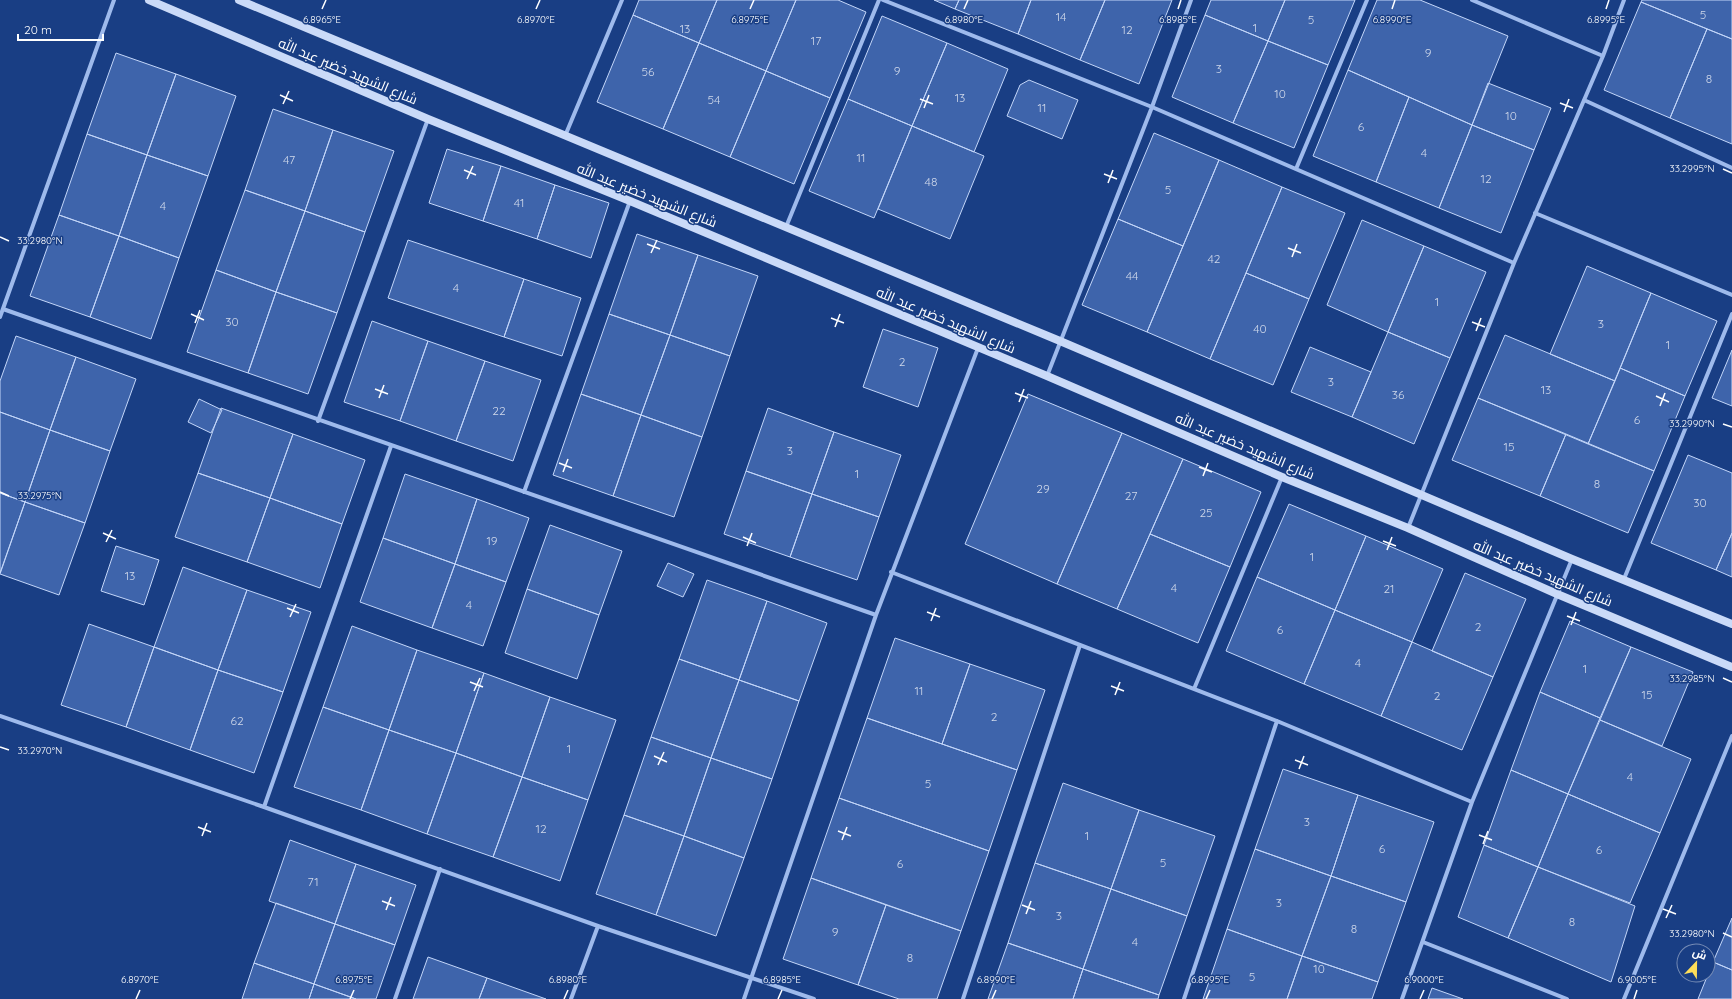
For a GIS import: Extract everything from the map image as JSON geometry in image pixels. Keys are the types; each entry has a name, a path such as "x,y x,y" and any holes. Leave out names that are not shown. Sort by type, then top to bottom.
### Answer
{"main road":[{"name":"شارع الشهيد خضير عبد الله","path":"149,0 428,119 630,201 1047,376 1282,477 1408,528 1557,594 1732,666"},
{"name":"شارع الشهيد خضير عبد الله","path":"239,0 565,137 1060,341 1572,558 1732,624"}],"street":[{"path":"0,317 114,0"},
{"path":"565,137 622,0"},
{"path":"786,227 879,0"},
{"path":"882,0 1152,107 1514,263"},
{"path":"1047,376 1152,107 1191,0"},
{"path":"1296,169 1367,0"},
{"path":"1472,0 1603,56"},
{"path":"1408,528 1514,263 1603,56 1624,0"},
{"path":"1584,100 1732,168"},
{"path":"318,421 428,119"},
{"path":"524,492 630,201"},
{"path":"1535,213 1732,295"},
{"path":"3,309 318,421 876,615"},
{"path":"1624,579 1732,314"},
{"path":"744,999 891,572 978,348"},
{"path":"264,807 391,446"},
{"path":"1194,689 1282,477"},
{"path":"1402,999 1472,802 1572,558"},
{"path":"891,572 1277,721 1472,802"},
{"path":"963,999 1080,645"},
{"path":"0,716 264,807 598,926 751,979 814,999"},
{"path":"1184,999 1277,721"},
{"path":"1624,999 1732,736"},
{"path":"395,999 440,869"},
{"path":"571,999 598,926"},
{"path":"1422,942 1566,999"}],"building":[{"path":"639,0 717,0 699,43 633,15"},
{"path":"717,0 796,0 766,71 699,43"},
{"path":"796,0 838,0 866,12 830,98 766,71"},
{"path":"934,0 959,0 955,9"},
{"path":"959,0 1031,0 1018,34 955,9"},
{"path":"1031,0 1105,0 1080,60 1018,34"},
{"path":"1105,0 1172,0 1139,84 1080,60"},
{"path":"1211,0 1285,0 1268,41 1205,15"},
{"path":"1285,0 1355,0 1328,65 1268,41"},
{"path":"1377,0 1420,0 1508,36 1472,125 1348,70"},
{"path":"1642,0 1732,0 1732,39 1641,2"},
{"path":"1641,2 1707,29 1670,118 1604,90"},
{"path":"633,15 699,43 663,129 597,102"},
{"path":"1205,15 1268,41 1233,123 1172,97"},
{"path":"882,16 947,43 912,126 848,99"},
{"path":"1707,29 1732,39 1732,144 1670,118"},
{"path":"1268,41 1328,65 1294,148 1233,123"},
{"path":"699,43 766,71 730,157 663,129"},
{"path":"947,43 1008,69 974,152 912,126"},
{"path":"116,53 176,74 147,155 87,134"},
{"path":"1348,70 1409,97 1376,182 1313,156"},
{"path":"766,71 830,98 794,184 730,157"},
{"path":"176,74 236,96 208,176 147,155"},
{"path":"1029,80 1078,100 1062,139 1007,116 1020,85"},
{"path":"1488,83 1551,108 1534,150 1472,125"},
{"path":"1409,97 1472,125 1439,208 1376,182"},
{"path":"848,99 912,126 874,218 809,191"},
{"path":"273,109 333,130 305,211 245,190"},
{"path":"1472,125 1534,150 1501,233 1439,208"},
{"path":"912,126 984,156 950,239 878,209"},
{"path":"333,130 394,151 365,232 305,211"},
{"path":"1154,133 1219,160 1183,246 1118,219"},
{"path":"87,134 147,155 119,236 59,215"},
{"path":"447,149 501,166 483,221 429,203"},
{"path":"147,155 208,176 179,258 119,236"},
{"path":"1219,160 1282,187 1210,359 1147,332"},
{"path":"501,166 555,185 537,239 483,221"},
{"path":"555,185 609,203 591,258 537,239"},
{"path":"1282,187 1345,213 1309,299 1246,273"},
{"path":"245,190 305,211 276,292 216,270"},
{"path":"305,211 365,232 337,313 276,292"},
{"path":"59,215 119,236 90,317 30,296"},
{"path":"1118,219 1183,246 1147,332 1082,305"},
{"path":"1362,220 1424,246 1388,332 1327,305"},
{"path":"637,234 698,255 670,335 609,314"},
{"path":"119,236 179,258 151,339 90,317"},
{"path":"408,240 524,279 504,337 388,298"},
{"path":"1424,246 1486,272 1450,358 1388,332"},
{"path":"698,255 758,276 730,356 670,335"},
{"path":"1587,266 1651,293 1615,381 1550,354"},
{"path":"216,270 276,292 248,373 187,352"},
{"path":"1246,273 1309,299 1273,385 1210,359"},
{"path":"524,279 581,298 562,356 504,337"},
{"path":"276,292 337,313 308,394 248,373"},
{"path":"1651,293 1717,321 1685,396 1620,368"},
{"path":"609,314 670,335 641,415 581,394"},
{"path":"372,321 428,341 400,421 344,402"},
{"path":"883,329 938,348 918,407 863,387"},
{"path":"1388,332 1450,358 1414,444 1352,417"},
{"path":"670,335 730,356 702,437 641,415"},
{"path":"1505,335 1615,381 1588,444 1478,398"},
{"path":"16,336 76,357 50,430 0,412 0,381"},
{"path":"428,341 485,361 456,441 400,421"},
{"path":"1310,347 1371,372 1352,417 1291,392"},
{"path":"1732,350 1732,406 1712,398"},
{"path":"76,357 136,379 110,451 50,430"},
{"path":"485,361 541,380 513,461 456,441"},
{"path":"1620,368 1685,396 1654,471 1588,444"},
{"path":"581,394 641,415 613,496 553,475"},
{"path":"1028,394 1122,433 1057,584 965,544"},
{"path":"1478,398 1566,434 1540,496 1452,460"},
{"path":"199,399 222,410 211,433 188,422"},
{"path":"221,408 293,434 270,498 198,473"},
{"path":"768,408 834,432 812,494 746,471"},
{"path":"0,412 50,430 25,502 0,493"},
{"path":"641,415 702,437 674,517 613,496"},
{"path":"50,430 110,451 85,523 25,502"},
{"path":"834,432 901,455 879,517 812,494"},
{"path":"1122,433 1183,459 1117,609 1057,584"},
{"path":"293,434 365,460 342,524 270,498"},
{"path":"1566,434 1654,471 1628,533 1540,496"},
{"path":"1688,455 1732,473 1732,533 1716,570 1651,543"},
{"path":"1183,459 1261,492 1230,567 1150,534"},
{"path":"746,471 812,494 790,557 724,534"},
{"path":"198,473 270,498 247,562 175,537"},
{"path":"405,474 477,499 455,564 383,538"},
{"path":"0,493 25,502 0,573"},
{"path":"812,494 879,517 857,580 790,557"},
{"path":"270,498 342,524 320,588 247,562"},
{"path":"477,499 529,518 506,582 455,564"},
{"path":"25,502 85,523 59,595 0,574"},
{"path":"1289,504 1366,536 1335,610 1257,577"},
{"path":"550,525 622,551 599,615 527,589"},
{"path":"1732,533 1732,577 1716,570"},
{"path":"1150,534 1230,567 1198,643 1117,609"},
{"path":"1366,536 1443,569 1412,642 1335,610"},
{"path":"383,538 455,564 432,628 360,602"},
{"path":"116,546 159,560 144,605 101,591"},
{"path":"668,563 694,574 683,597 657,586"},
{"path":"455,564 506,582 483,646 432,628"},
{"path":"183,567 247,590 218,670 154,647"},
{"path":"1465,573 1526,599 1493,677 1432,651"},
{"path":"1257,577 1335,610 1304,684 1226,651"},
{"path":"707,580 767,601 739,680 679,659"},
{"path":"527,589 599,615 577,679 505,653"},
{"path":"247,590 311,612 283,692 218,670"},
{"path":"767,601 827,623 799,701 739,680"},
{"path":"1335,610 1412,642 1381,716 1304,684"},
{"path":"1570,621 1631,647 1600,718 1540,692"},
{"path":"89,624 154,647 126,727 61,705"},
{"path":"352,626 417,650 389,730 323,707"},
{"path":"895,638 970,664 942,744 867,718"},
{"path":"1412,642 1493,677 1462,750 1381,716"},
{"path":"154,647 218,670 190,750 126,727"},
{"path":"1631,647 1693,672 1662,746 1600,720"},
{"path":"417,650 484,673 456,753 389,730"},
{"path":"679,659 739,680 711,758 651,737"},
{"path":"970,664 1045,690 1017,770 942,744"},
{"path":"218,670 283,692 254,773 190,750"},
{"path":"484,673 550,697 522,777 456,753"},
{"path":"739,680 799,701 772,779 711,758"},
{"path":"1540,692 1600,718 1568,794 1511,770"},
{"path":"550,697 616,720 588,800 522,777"},
{"path":"323,707 389,730 361,810 294,787"},
{"path":"867,718 1017,770 989,851 839,798"},
{"path":"1600,720 1691,759 1660,833 1568,794"},
{"path":"389,730 456,753 427,834 361,810"},
{"path":"651,737 711,758 684,836 624,815"},
{"path":"456,753 522,777 493,857 427,834"},
{"path":"711,758 772,779 744,858 684,836"},
{"path":"1283,769 1358,795 1331,876 1255,849"},
{"path":"1511,770 1568,794 1538,867 1484,845"},
{"path":"522,777 588,800 560,881 493,857"},
{"path":"1063,783 1139,810 1111,889 1035,863"},
{"path":"1568,794 1660,833 1630,903 1538,867"},
{"path":"1358,795 1434,822 1406,902 1331,876"},
{"path":"839,798 989,851 961,931 811,878"},
{"path":"1139,810 1215,836 1187,916 1111,889"},
{"path":"624,815 684,836 656,915 596,894"},
{"path":"684,836 744,858 716,936 656,915"},
{"path":"290,840 356,864 335,924 269,901"},
{"path":"1484,845 1538,867 1508,938 1458,917"},
{"path":"1255,849 1331,876 1302,956 1227,929"},
{"path":"1035,863 1111,889 1083,969 1008,943"},
{"path":"356,864 416,885 395,945 335,924"},
{"path":"1538,867 1635,906 1611,982 1508,938"},
{"path":"1331,876 1406,902 1378,982 1302,956"},
{"path":"811,878 886,905 858,985 783,959"},
{"path":"1111,889 1187,916 1159,995 1083,969"},
{"path":"276,903 335,924 314,984 254,963"},
{"path":"886,905 961,931 937,999 899,999 858,985"},
{"path":"1732,918 1732,970 1716,963 1716,955"},
{"path":"335,924 395,945 376,999 356,999 314,984"},
{"path":"1227,929 1302,956 1287,999 1203,999"},
{"path":"1008,943 1083,969 1073,999 988,999"},
{"path":"1302,956 1378,982 1372,999 1287,999"},
{"path":"428,957 487,978 479,999 413,999"},
{"path":"254,963 314,984 309,999 242,999"},
{"path":"1716,963 1732,970 1732,999 1698,999 1704,983 1716,983"},
{"path":"1083,969 1159,995 1158,999 1073,999"},
{"path":"487,978 546,999 479,999"},
{"path":"314,984 356,999 309,999"},
{"path":"1432,988 1463,999 1428,999"}]}
